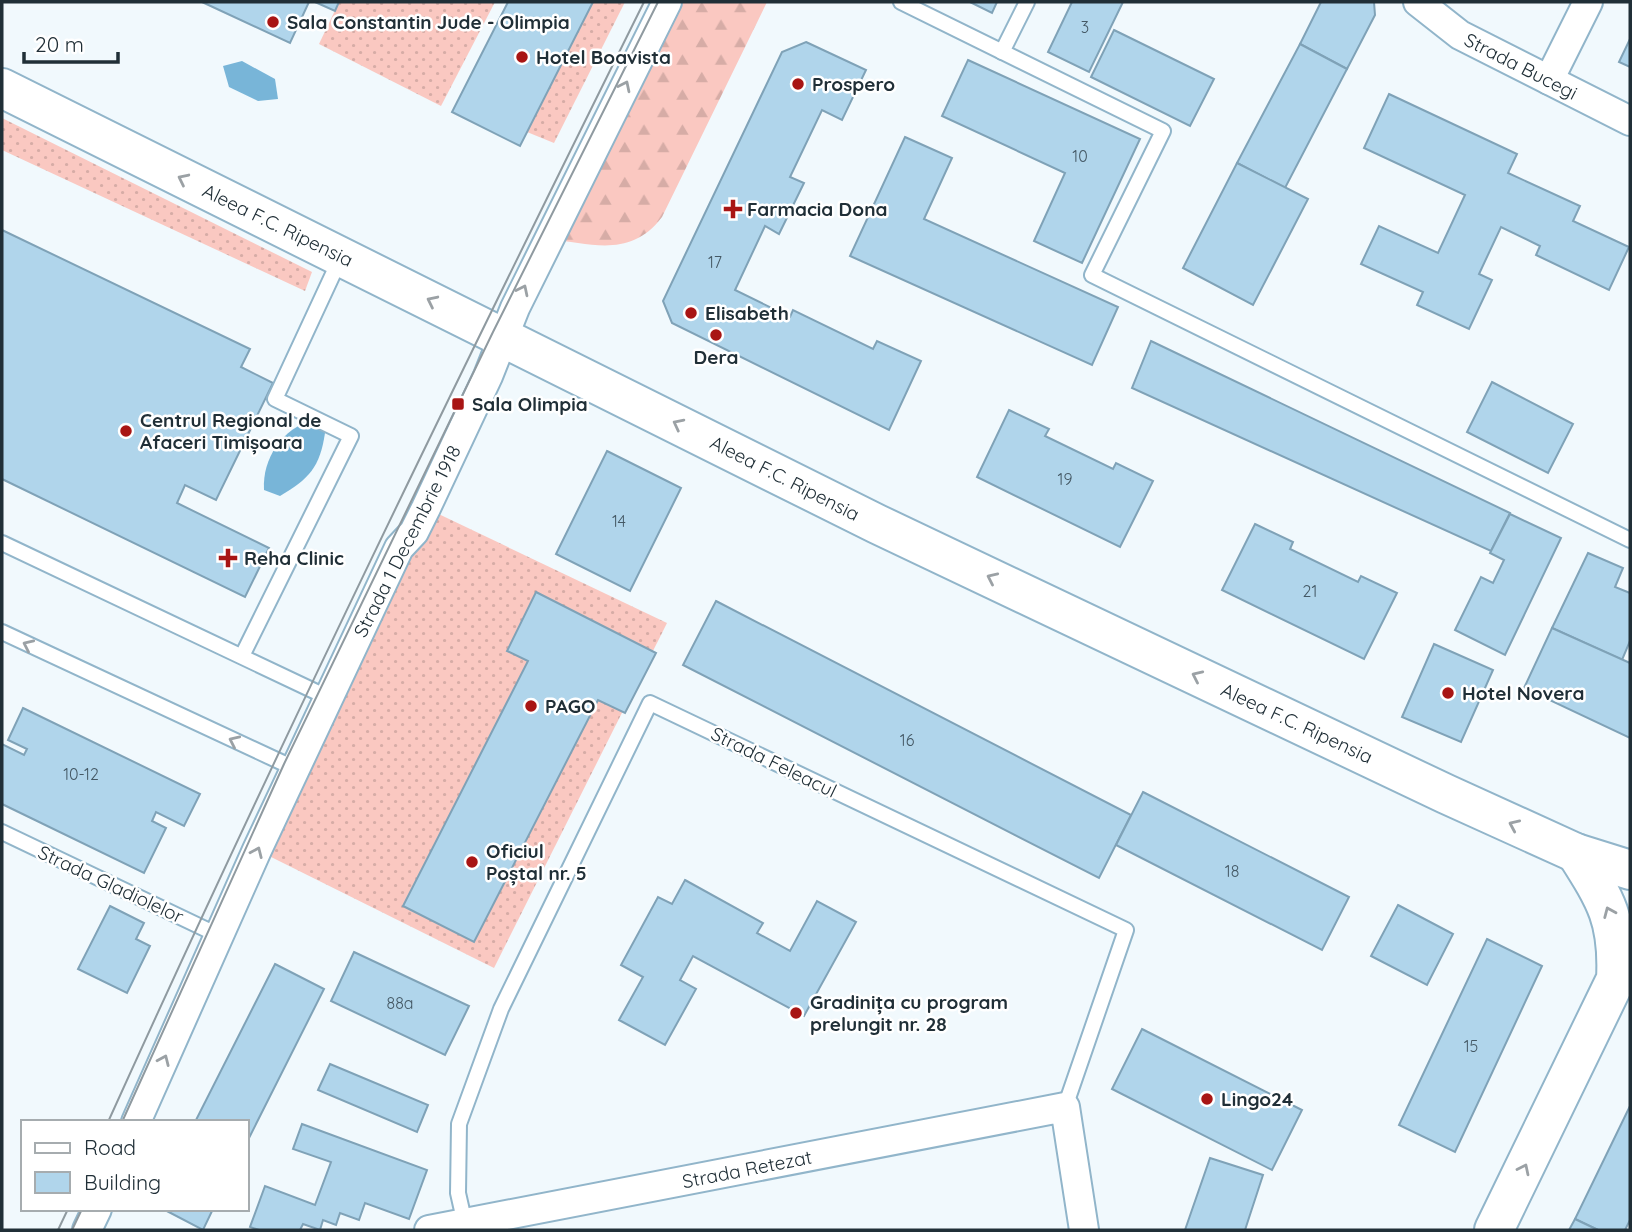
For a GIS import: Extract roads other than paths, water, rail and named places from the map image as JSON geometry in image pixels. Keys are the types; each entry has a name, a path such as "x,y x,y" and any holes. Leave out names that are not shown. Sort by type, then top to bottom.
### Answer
{"main road":[{"name":"Aleea F.C. Ripensia","path":"2,88 877,524 1576,853 1630,870"},
{"path":"1494,1230 1623,974 1613,920 1599,889 1576,853"}],"street":[{"name":"Strada 1 Decembrie 1918","path":"137,1120 399,548 414,532 426,508 504,338 515,307 667,2"},
{"name":"Strada Bucegi","path":"1418,2 1460,35 1630,121"},
{"path":"1549,80 1588,2"},
{"name":"Strada Retezat","path":"429,1230 465,1224 532,1221 1065,1107"},
{"name":"Strada Feleacul","path":"1065,1107 1084,1230"},
{"path":"87,1230 96,1211"}],"lane":[{"path":"901,2 1163,131 1091,275 1630,540"},
{"path":"1002,52 1027,2"},
{"path":"242,656 351,436 275,399 341,256"},
{"path":"2,543 329,698"},
{"path":"2,632 296,769"},
{"name":"Strada Feleacul","path":"465,1224 457,1181 459,1124 501,1009 650,703 1126,930 1065,1107"},
{"name":"Strada Gladiolelor","path":"2,832 220,936"}],"water":[{"path":"242,61 275,79 278,99 258,101 229,87 223,66"},
{"path":"313,420 325,433 320,455 312,471 299,484 280,496 264,490 267,467 276,446 292,430"}],"tram line":[{"path":"109,1120 371,559 644,2"},
{"path":"123,1120 284,764 493,332 658,2"},
{"path":"58,1230 67,1211"},
{"path":"72,1230 81,1211"}],"place":[{"name":"Sala Constantin Jude - Olimpia","path":"273,22"},
{"name":"Hotel Boavista","path":"522,57"},
{"name":"Prospero","path":"798,84"},
{"name":"Farmacia Dona","path":"733,209"},
{"name":"Elisabeth","path":"691,313"},
{"name":"Dera","path":"716,335"},
{"name":"Sala Olimpia","path":"458,404"},
{"name":"Centrul Regional de Afaceri Timișoara","path":"126,431"},
{"name":"Reha Clinic","path":"228,558"},
{"name":"Hotel Novera","path":"1448,693"},
{"name":"PAGO","path":"531,706"},
{"name":"Oficiul Poștal nr. 5","path":"472,862"},
{"name":"Gradinița cu program prelungit nr. 28","path":"796,1013"},
{"name":"Lingo24","path":"1207,1099"}]}
